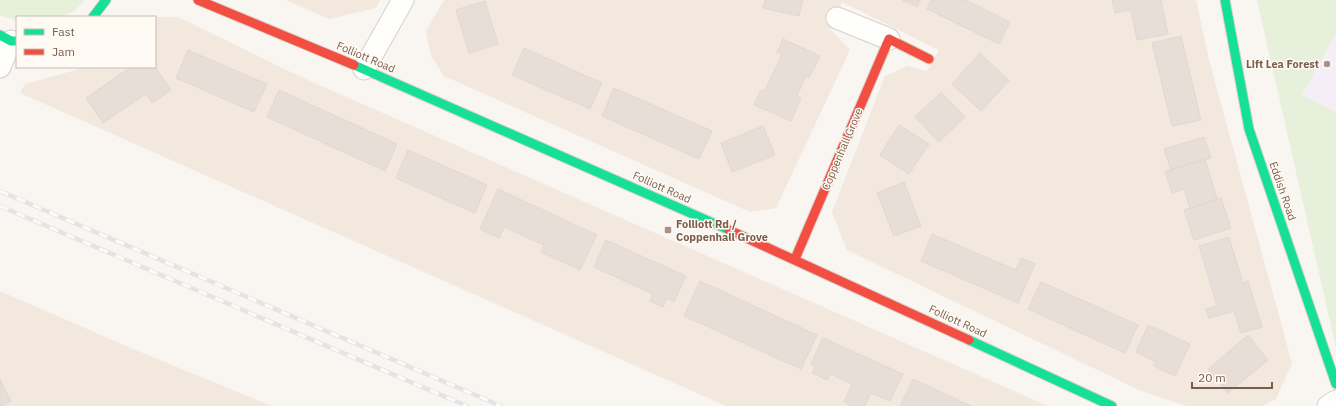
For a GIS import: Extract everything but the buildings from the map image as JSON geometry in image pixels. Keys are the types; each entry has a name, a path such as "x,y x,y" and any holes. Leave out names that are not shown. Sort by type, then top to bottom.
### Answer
{"street":[{"path":"94,16 106,0"},
{"name":"Folliott Road","path":"198,0 364,69 795,259 1112,406"},
{"path":"364,69 402,0"},
{"name":"Eddish Road","path":"1225,0 1249,128 1336,384"},
{"path":"837,18 889,39 929,59"},
{"path":"0,67 9,39"},
{"name":"Coppenhall Grove","path":"795,259 889,39"},
{"path":"1328,406 1336,401"}],"shaded area":[{"path":"286,0 380,0 376,8 329,19"},
{"path":"444,0 1196,0 1209,60 1292,363 1276,399 1263,406 1186,406 1139,390 847,250 832,212 885,76 908,66 927,71 939,50 842,2 830,29 850,50 776,208 750,212 444,76 431,56 426,31"},
{"path":"156,17 178,17 301,77 1048,406 726,406 20,93 25,84 82,68 156,68"},
{"name":"Lift Lea Forest","path":"1336,33 1336,112 1302,95"},
{"path":"0,291 133,349 272,406 0,406"}],"green space":[{"path":"0,0 84,0 71,12 58,16 16,16 16,21 0,15"},
{"path":"1257,0 1336,0 1336,33 1302,95 1336,112 1336,348"}],"railway":[{"path":"0,191 501,406"},
{"path":"0,206 467,406"}],"traffic: fast":[{"path":"94,16 106,0"},
{"path":"1225,0 1249,129 1336,384"},
{"path":"0,35 11,41 16,41"},
{"path":"354,65 729,230"},
{"path":"969,340 1112,406"}],"traffic: jam":[{"path":"198,0 354,65"},
{"path":"795,259 889,39 929,59"},
{"path":"729,230 969,340"}],"place":[{"name":"Lift Lea Forest","path":"1327,64"},
{"name":"Folliott Rd / Coppenhall Grove","path":"668,230"}]}
